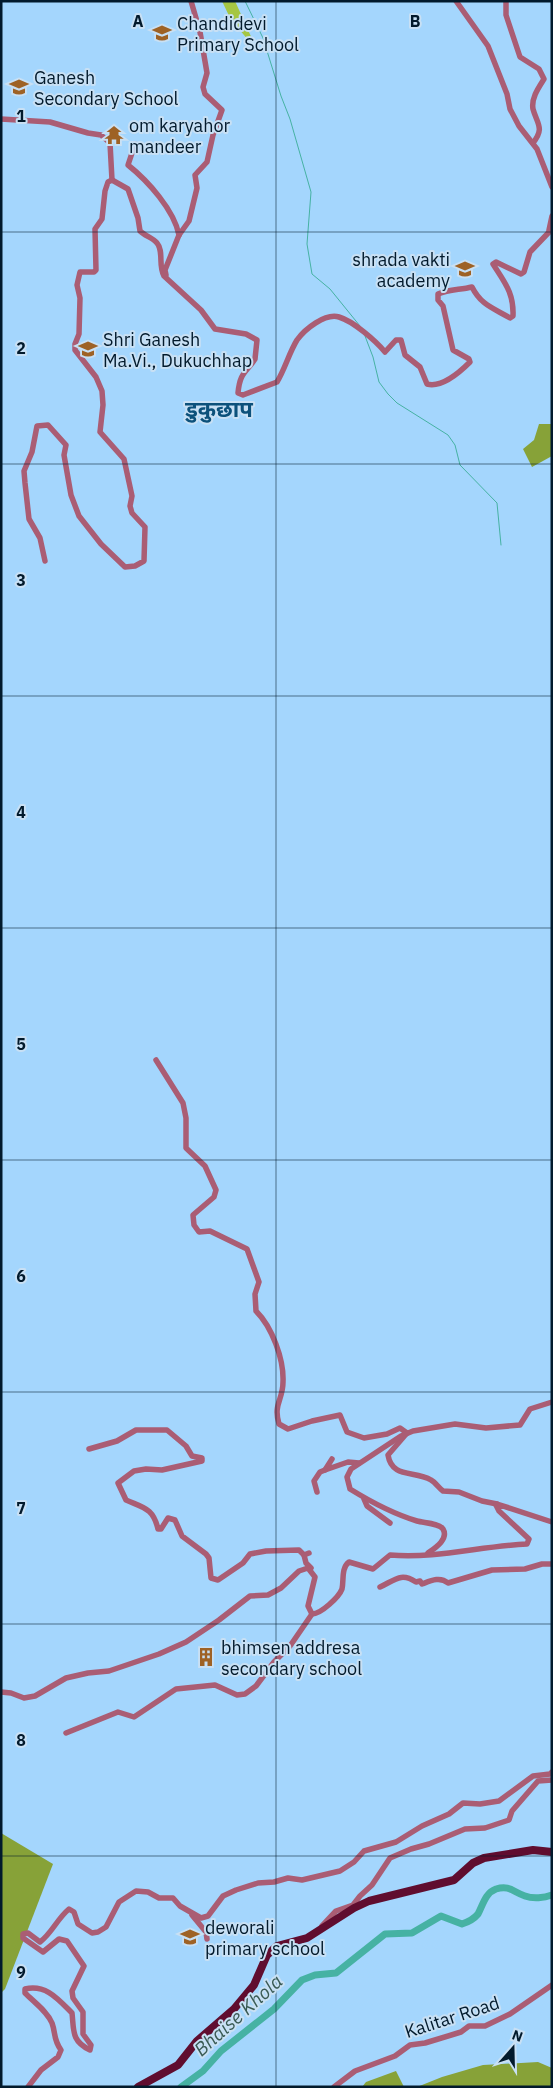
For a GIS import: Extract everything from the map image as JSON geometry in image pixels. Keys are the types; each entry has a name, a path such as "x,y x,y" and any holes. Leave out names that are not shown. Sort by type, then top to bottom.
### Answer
{"main road":[{"path":"138,2087 178,2065 197,2041 234,2009 254,1985 264,1960 271,1950 286,1943 307,1938 354,1908 369,1901 459,1878 473,1864 484,1858 533,1850 552,1852"}],"street":[{"path":"166,277 165,270 179,235 189,221 197,188 195,175 207,162 213,135 222,110 205,94 203,86 208,73 200,32 191,1"},
{"path":"456,1 488,46 507,94 510,109 519,126 540,154 542,166 552,187"},
{"path":"506,1 506,16 520,57 539,68 544,79 536,92 533,108 540,126 538,137 533,143"},
{"path":"1,119 50,122 101,135 110,143 112,180"},
{"path":"135,144 128,165 163,202 178,227 179,235"},
{"path":"112,180 128,189 138,218 140,232 155,240 160,246 162,271 166,277 201,310 215,330 246,334 257,340 255,361 246,368 241,378 238,391 241,395 278,382 299,338 309,328 322,320 338,317 362,331 385,352 396,340 401,340 405,356 420,367 427,384 433,385 456,376 470,362 469,359 453,350 443,306 438,300 438,294 447,290 458,290 472,286 478,298 483,302 510,318 514,316 514,302 511,292 493,264 496,262 521,274 524,272 530,252 550,230 552,216"},
{"path":"45,561 40,538 29,519 24,471 32,452 37,426 48,425 66,444 64,455 71,495 79,516 102,544 125,567 135,566 144,561 145,527 132,513 130,506 132,496 124,459 100,432 103,405 102,391 96,377 75,350 79,334 80,298 77,285 80,272 94,272 96,270 95,229 102,219 105,191 108,182 112,180"},
{"path":"156,1060 183,1103 186,1118 186,1148 206,1166 216,1190 214,1197 193,1215 194,1225 199,1232 210,1231 246,1249 257,1273 259,1282 255,1294 256,1311 264,1319 269,1329 282,1366 283,1384 276,1413 279,1424 288,1429 340,1415 347,1432 364,1438 387,1434 400,1428 407,1433"},
{"path":"426,1554 438,1546 444,1537 444,1530 441,1526 416,1520 350,1490 347,1477 351,1469 359,1462 407,1433 455,1424 486,1428 520,1425 530,1409 552,1402"},
{"path":"89,1449 116,1441 136,1430 167,1430 186,1446 192,1456 202,1458 202,1461 162,1470 146,1469 134,1471 118,1483 126,1500 150,1510 155,1518 158,1529 161,1529 168,1518 175,1520 182,1536 209,1558 211,1578 218,1580 243,1563 250,1554 266,1551 299,1550 306,1554 306,1562 311,1567 315,1577 308,1606 312,1614"},
{"path":"407,1433 388,1455 390,1464 398,1471 432,1480 443,1492 459,1492 482,1501 552,1522"},
{"path":"325,1470 332,1459"},
{"path":"317,1492 314,1481 320,1472 348,1462 359,1462"},
{"path":"364,1498 367,1506 390,1523"},
{"path":"66,1733 118,1712 134,1717 176,1689 215,1685 237,1695 244,1694 256,1686 274,1662 290,1646 312,1614 322,1611 341,1591 344,1568 349,1562 373,1569 390,1555 406,1556 471,1551 495,1545 527,1544 529,1538 499,1511 497,1504"},
{"path":"380,1587 403,1576 407,1576 416,1582 420,1581 422,1584 434,1579 445,1580 448,1583 492,1570 525,1569 542,1564 552,1564"},
{"path":"1,1692 11,1693 24,1698 34,1696 66,1678 109,1671 159,1654 186,1642 250,1596 268,1595 281,1588 299,1571 308,1568 315,1577"},
{"path":"28,2087 41,2070 58,2057 62,2050 55,2041 52,2023 44,2011 25,1993 25,1989 39,1989 57,1997 72,2013 72,2028 78,2040 90,2050 91,2045 83,2034 83,2012 73,1998 72,1991 84,1966 67,1941 59,1939 43,1952 23,1938 23,1934 28,1933 40,1942 47,1936 58,1918 69,1909 74,1912 78,1924 92,1933 98,1932 106,1927 118,1902 136,1891 148,1892 159,1898 173,1898 180,1906 201,1918 208,1916 223,1896 236,1890 258,1883 274,1882 288,1878 302,1880 340,1871 354,1862 364,1851 396,1842 422,1826 449,1814 463,1803 480,1804 499,1801 533,1776 551,1775"},
{"path":"318,1931 336,1912 353,1905 372,1885 390,1858 465,1830 484,1828 509,1820 512,1811 538,1781 551,1775"},
{"path":"190,1911 206,1932 208,1939"},
{"name":"Kalitar Road","path":"334,2087 354,2071 395,2056 410,2045 425,2043 461,2032 469,2026 485,2026 510,2014 552,1985"}],"green space":[{"path":"222,1 235,1 253,41 250,42 231,20"},
{"path":"539,424 552,424 552,456 532,467 523,449 534,440"},
{"path":"1,1833 53,1864 5,1989 1,1993"},
{"path":"538,2062 552,2068 552,2087 417,2087 442,2077 483,2065"},
{"path":"396,2071 404,2087 362,2087 366,2082"}],"waterway":[{"path":"245,1 263,38 290,119 311,192 307,244 312,274 330,289 360,326"},
{"path":"365,336 373,357 379,382 388,394 397,403 448,435 455,445 460,465 497,503 501,545"},
{"name":"Bhaise Khola","path":"181,2087 203,2071 221,2051 274,2009 302,1980 315,1975 336,1973 385,1934 412,1933 441,1916 462,1924 478,1914 487,1896 496,1889 508,1888 531,1898 552,1895"}],"place":[{"name":"Chandidevi Primary School","path":"162,33"},
{"name":"Ganesh Secondary School","path":"19,87"},
{"name":"om karyahor mandeer","path":"114,135"},
{"name":"shrada vakti academy","path":"465,269"},
{"name":"Shri Ganesh Ma.Vi., Dukuchhap","path":"88,349"},
{"name":"bhimsen addresa secondary school","path":"206,1657"},
{"name":"deworali primary school","path":"190,1937"}],"district":[{"name":"डुकुछाप","path":"219,408"}]}
